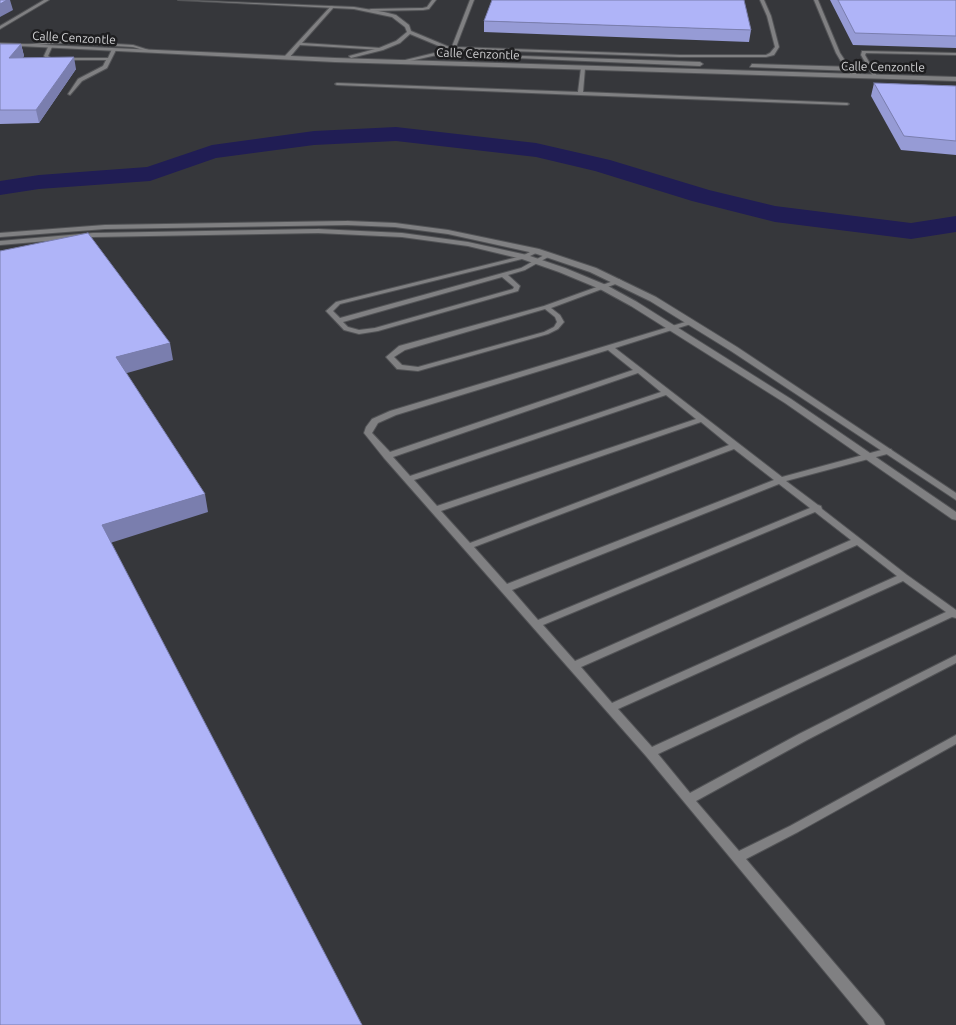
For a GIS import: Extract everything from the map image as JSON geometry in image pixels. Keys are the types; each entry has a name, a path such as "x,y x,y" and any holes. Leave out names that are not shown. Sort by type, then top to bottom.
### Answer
{"street":[{"path":"180,0 371,10 394,16 407,26 409,32 398,42 381,49 335,60"},
{"name":"Calle Cenzontle","path":"409,32 454,49 506,58 712,64"},
{"name":"Calle Cenzontle","path":"0,44 335,60 956,79"},
{"name":"Calle Cenzontle","path":"741,66 956,73"},
{"path":"0,235 105,227 347,223 395,225 448,232 536,250 618,281 653,299 692,322 956,496"},
{"path":"0,243 93,235 326,231 402,235 468,244 524,257 602,288 673,327 788,402 956,517"}],"lane":[{"path":"0,28 47,0"},
{"path":"371,10 423,9 428,8 434,0"},
{"path":"454,49 472,0"},
{"path":"404,62 454,49 680,56 766,56 772,54 777,47 762,0"},
{"path":"816,0 838,53 848,69 856,76"},
{"path":"287,58 332,7"},
{"path":"23,45 65,42 133,46 150,51"},
{"path":"298,44 381,49"},
{"path":"50,47 46,56 50,59 110,59"},
{"path":"70,94 80,80 105,67 114,50"},
{"path":"875,76 863,55 867,52 956,54"},
{"path":"580,94 583,68"},
{"path":"337,84 847,104"},
{"path":"503,275 517,286 516,290 370,331 351,331 344,328 328,311 338,303 524,257 536,250"},
{"path":"338,321 523,269 548,255"},
{"path":"546,307 558,316 562,322 556,328 546,333 418,369 406,370 400,368 390,357 395,351 412,344 546,307 618,281"},
{"path":"692,322 425,402 380,419 372,425 368,433 650,753 878,1025"},
{"path":"609,347 954,614 650,753"},
{"path":"387,456 639,370"},
{"path":"408,479 668,392"},
{"path":"436,510 703,419"},
{"path":"469,546 736,445"},
{"path":"506,588 781,480 888,451"},
{"path":"537,624 818,508"},
{"path":"574,666 858,541"},
{"path":"611,708 904,577"},
{"path":"689,799 804,737 956,659"},
{"path":"737,858 794,829 956,739"}],"building":[{"path":"492,0 744,0 751,30 484,21"},
{"path":"838,0 956,0 956,36 855,33"},
{"path":"0,44 21,44 9,58 74,57 36,110 0,110"},
{"path":"874,83 956,86 956,141 904,136"},
{"path":"88,233 170,343 116,357 205,494 102,525 362,1025 0,1025 0,251"}],"waterway":[{"path":"0,188 39,182 150,174 212,152 314,138 396,134 536,150 602,165 701,196 775,214 911,231 956,224"}]}
